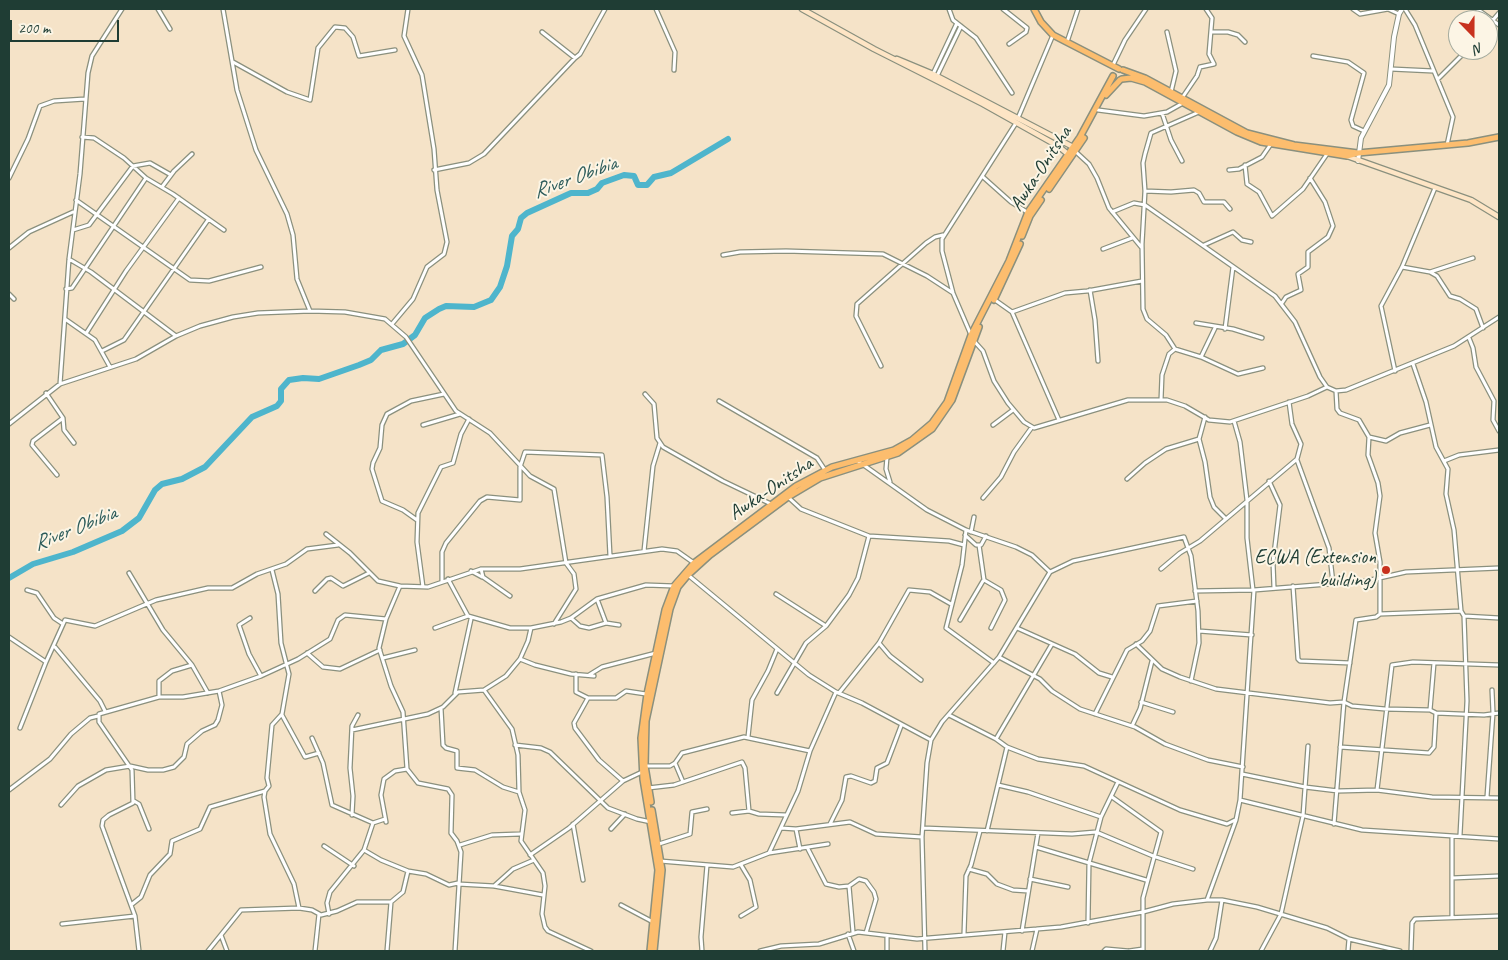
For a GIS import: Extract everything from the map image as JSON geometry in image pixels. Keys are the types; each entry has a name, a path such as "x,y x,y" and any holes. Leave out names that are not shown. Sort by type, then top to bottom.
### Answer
{"main road":[{"path":"802,9 888,56 1076,149"},
{"path":"1034,9 1041,22 1053,35 1112,66 1146,78 1199,112 1236,132 1271,144 1346,156 1471,200 1499,217"},
{"path":"888,56 935,75 1017,121 1058,146 1070,157"},
{"path":"1104,62 1116,80 1131,78 1145,82 1259,137 1294,145 1358,153"},
{"path":"1113,75 1116,70 1121,69"},
{"path":"1121,69 1125,74 1121,80"},
{"name":"Awka-Onitsha","path":"1076,149 1113,75"},
{"name":"Awka-Onitsha","path":"650,951 658,882 659,844 645,766 646,721 670,609 678,587 686,573 788,498 820,478 906,448 923,437 944,415 956,390 972,338 1009,261 1028,212 1076,149 1108,92 1121,80"},
{"path":"1346,156 1358,153 1447,145 1499,137"},
{"name":"Awka-Onitsha","path":"972,338 1011,266 1030,216 1070,157"},
{"name":"Awka-Onitsha","path":"654,951 659,861 642,772 640,738 647,694 665,610 674,586 694,563 772,504 825,470 888,454"}],"street":[{"path":"60,384 73,212 76,200 85,99 92,56 122,9"},
{"path":"158,9 170,29"},
{"path":"223,9 237,90 256,150 290,224 297,279 310,311"},
{"path":"392,324 412,299 428,267 446,249 445,226 434,170 434,149 422,75 404,36 408,9"},
{"path":"434,170 469,163 484,154 580,54 604,9"},
{"path":"656,9 675,52 674,70"},
{"path":"949,9 951,16 957,23 976,38 1012,93"},
{"path":"1002,9 1027,28 1026,32 1009,44"},
{"path":"1068,42 1078,9"},
{"path":"1112,66 1125,40 1146,9"},
{"path":"1098,110 1144,116 1162,113 1182,101 1197,76 1200,67 1214,64 1209,54 1212,18 1206,9"},
{"path":"1353,9 1360,14 1388,9 1399,14"},
{"path":"1358,161 1358,153 1364,131 1386,92 1391,69 1394,37 1399,14 1404,9 1415,25 1453,117 1447,145"},
{"path":"935,75 957,23"},
{"path":"935,75 961,26"},
{"path":"232,61 287,92 310,100 318,48 335,27 345,28 353,37 359,56 395,50"},
{"path":"542,32 575,58"},
{"path":"1167,32 1176,71 1170,92"},
{"path":"1211,32 1228,32 1238,35 1245,42"},
{"path":"1053,35 1017,121 983,177 944,235 942,251 953,292 972,338 983,351 994,381 1012,410 1024,422 1032,427 1040,428 1059,420 1078,416 1120,401 1161,400 1185,406 1210,420 1234,421 1327,387"},
{"path":"1313,56 1348,62 1364,73 1351,120 1353,126 1364,131"},
{"path":"1438,80 1458,60"},
{"path":"1391,69 1434,72"},
{"path":"9,178 28,139 40,106 54,101 85,99"},
{"path":"1199,112 1150,134 1143,163 1146,191 1142,281 1145,314 1150,322 1166,335 1175,349 1201,357 1238,374 1263,368"},
{"path":"1162,113 1171,140 1182,161"},
{"path":"82,137 94,138 133,166 146,178 179,198 224,230"},
{"path":"1229,170 1262,157 1271,144"},
{"path":"1076,149 1098,178 1105,200 1112,212 1143,249"},
{"path":"162,187 170,175 192,154"},
{"path":"1245,165 1247,184 1259,192 1272,216 1295,198 1327,154"},
{"path":"72,230 87,227 133,166 150,163 170,175"},
{"path":"983,177 1011,202 1028,212"},
{"path":"66,289 72,288 146,178"},
{"path":"1282,303 1286,296 1301,290 1298,274 1308,267 1308,252 1328,237 1333,226 1325,202 1310,178"},
{"path":"1395,370 1381,306 1402,267 1435,188"},
{"path":"1146,191 1171,192 1194,190 1200,193 1204,202 1224,202 1230,209"},
{"path":"87,332 113,289 179,198"},
{"path":"76,200 173,270 197,282 261,268"},
{"path":"1112,212 1134,203 1145,205 1276,296 1295,322 1315,368 1327,387 1336,391 1346,390 1413,364 1469,338 1499,317"},
{"path":"9,248 29,232 73,212"},
{"path":"102,351 122,343 208,220"},
{"path":"1204,245 1234,232 1242,240 1251,242"},
{"path":"881,366 859,323 856,311 859,301 926,243 935,237 944,235"},
{"path":"1103,249 1132,238"},
{"path":"723,255 740,252 776,251 874,253 903,263 953,292"},
{"path":"1430,272 1473,258"},
{"path":"69,259 144,311 176,336"},
{"path":"1225,329 1233,267"},
{"path":"1402,267 1430,272 1437,276 1450,296 1460,299 1476,309 1483,328"},
{"path":"1012,312 1065,293 1142,281"},
{"path":"1090,290 1095,320 1098,361"},
{"path":"9,294 14,300"},
{"path":"994,300 1012,312 1059,420"},
{"path":"9,424 46,393 60,384 147,354 176,336 200,326 234,316 310,311 370,315 392,324 406,337 444,394 460,414 490,433 530,476 554,489 566,563 574,574 576,589 554,624"},
{"path":"65,319 87,332 102,351 110,367"},
{"path":"1196,324 1204,324 1262,338"},
{"path":"1201,357 1215,328"},
{"path":"1469,338 1473,348 1476,367 1494,400 1492,420 1499,431"},
{"path":"1161,400 1162,375 1169,354 1175,349"},
{"path":"1413,364 1426,402 1436,447 1448,469 1446,494 1454,530 1461,611 1464,616 1466,713 1460,835"},
{"path":"1336,391 1337,410 1359,420 1369,437 1368,455 1380,492 1375,534 1380,577 1380,614"},
{"path":"46,393 63,418 64,430 74,443"},
{"path":"417,520 403,510 382,501 372,469 373,463 380,448 382,425 387,414 411,401 444,394"},
{"path":"645,394 654,404 656,432 660,443 670,452 772,504"},
{"path":"719,401 817,458 825,470"},
{"path":"1289,402 1292,424 1301,444 1297,459 1329,548 1333,583"},
{"path":"993,425 1012,410"},
{"path":"423,425 460,414"},
{"path":"1204,417 1199,440 1206,462 1212,503 1226,519"},
{"path":"57,475 34,448 33,441 63,418"},
{"path":"422,587 417,520 441,467 453,463 461,434 469,420"},
{"path":"1207,900 1236,820 1240,800 1246,693 1252,635 1254,590 1247,538 1247,500 1240,442 1234,421"},
{"path":"1369,437 1386,440 1400,433 1430,425"},
{"path":"983,498 1001,477 1014,452 1032,427"},
{"path":"1127,479 1145,463 1166,449 1199,440"},
{"path":"644,551 653,466 660,443"},
{"path":"1444,461 1459,455 1499,450"},
{"path":"442,582 442,552 446,543 480,501 487,497 520,500 520,467 525,452 602,455 610,556"},
{"path":"888,454 886,469 890,483"},
{"path":"1161,569 1189,547 1200,541 1297,459"},
{"path":"858,461 919,505 966,530 1032,555 1050,572"},
{"path":"1269,481 1280,505 1273,562 1274,588"},
{"path":"788,498 801,509 869,536 950,541 964,546"},
{"path":"971,532 974,517"},
{"path":"966,530 947,630 994,663"},
{"path":"326,534 350,553 378,580 400,586 422,587 481,568 520,569 644,551 673,550 683,554 694,563"},
{"path":"960,620 984,580 979,545 965,535"},
{"path":"777,693 806,643 826,626 849,595 858,578 869,536"},
{"path":"979,545 984,542 986,536"},
{"path":"925,951 922,837 927,763 931,740 942,722 999,657 1050,572 1073,561 1151,545 1183,536 1189,547 1197,601 1199,631 1196,667 1191,681"},
{"path":"20,728 46,662 55,647 63,624 67,620 95,626 146,604 208,588 232,588 257,574 286,564 307,549 338,545"},
{"path":"481,568 483,577"},
{"path":"1195,591 1254,590 1366,581 1406,572 1499,568"},
{"path":"131,905 141,897 150,875 170,854 172,841 200,829 210,807 265,791 269,786 267,778 272,726 282,714 288,678 281,642 278,594 272,569"},
{"path":"471,571 510,596"},
{"path":"129,573 146,604 172,643 192,665 208,694"},
{"path":"314,591 330,578 343,586 369,573"},
{"path":"686,573 794,664 838,693 877,710 901,726 931,740"},
{"path":"448,579 470,617 455,694"},
{"path":"984,580 1001,590 1005,600 991,628"},
{"path":"435,628 470,617 510,628 531,628 554,624 571,618 597,599 646,585 674,586"},
{"path":"400,586 386,619 380,640 380,650 388,680 402,705 405,720 407,769 418,783 450,792 452,801 451,833 460,845 454,951"},
{"path":"1293,586 1298,659 1300,661 1350,663"},
{"path":"27,590 37,593 54,618 63,624"},
{"path":"768,853 798,791 810,751 838,693 878,643 909,590 930,592 952,604"},
{"path":"776,594 826,626"},
{"path":"597,599 606,623"},
{"path":"1095,714 1127,650 1150,631 1158,606 1197,601"},
{"path":"1334,824 1344,702 1356,620 1376,618 1380,614 1461,611"},
{"path":"9,790 50,759 71,734 90,718 98,716 105,711 159,698 208,694 261,676 330,639 340,617 345,615 386,619"},
{"path":"1464,616 1499,618"},
{"path":"250,618 239,625 249,654 261,676"},
{"path":"571,618 580,626 589,628 606,623 618,625"},
{"path":"352,730 405,720 441,708 455,694 461,691 484,690 506,676 520,659 528,641 531,628"},
{"path":"1017,628 1075,654 1099,673 1112,678"},
{"path":"1199,631 1252,635"},
{"path":"9,637 46,662"},
{"path":"878,643 890,656 921,680"},
{"path":"996,738 1052,644"},
{"path":"1136,644 1162,669 1216,689 1330,703 1344,702 1352,706 1385,710 1430,710 1436,713 1499,713"},
{"path":"55,647 100,701 105,711"},
{"path":"307,653 323,667 340,669 380,650"},
{"path":"383,658 415,650"},
{"path":"748,737 752,700 777,650"},
{"path":"590,675 602,667 656,653"},
{"path":"999,657 1033,675 1062,699 1095,714 1132,726 1164,744 1208,760 1243,767"},
{"path":"520,659 535,665 594,676"},
{"path":"1132,726 1142,702 1152,661"},
{"path":"1377,790 1385,710 1392,666 1413,662 1499,665"},
{"path":"1430,710 1434,663"},
{"path":"159,698 159,681 172,671 192,665"},
{"path":"576,674 576,692 588,698 616,698 626,691 647,694"},
{"path":"484,690 510,724 520,774 519,792 525,810 520,834 521,841 544,878 542,914 546,929 592,951"},
{"path":"1487,797 1493,713 1492,690"},
{"path":"61,806 88,778 106,770 130,766 148,770 163,770 174,767 184,757 187,744 202,731 215,725 218,720 222,705 219,691"},
{"path":"588,698 574,723 575,728 599,760 623,780"},
{"path":"1142,702 1173,712"},
{"path":"441,708 443,745 446,748 456,750 457,768 475,770 503,787 519,792"},
{"path":"1340,747 1431,752 1434,747 1436,713"},
{"path":"282,714 305,757 319,753"},
{"path":"352,814 353,796 350,768 352,730 358,715"},
{"path":"949,715 996,738 1007,747 1038,760 1084,766 1194,815 1228,824 1236,820"},
{"path":"98,716 101,725 130,766 134,801 131,805 109,815 103,820 102,826 135,916 139,951"},
{"path":"830,824 842,800 846,777 851,776 871,783 874,781 876,768 887,763 901,726"},
{"path":"645,766 663,766 675,763 682,754 730,740 748,737 810,751"},
{"path":"312,738 319,753 331,794 332,805 373,823 385,820 381,795 384,778 395,770 407,769"},
{"path":"515,745 541,748 550,752 602,800 608,808 651,822"},
{"path":"1261,951 1281,914 1303,816 1308,746"},
{"path":"987,831 1007,747"},
{"path":"648,788 669,787 742,762 745,768 748,811"},
{"path":"675,763 683,782"},
{"path":"530,855 573,824 623,780 642,772"},
{"path":"1242,774 1305,787 1338,791 1377,790 1463,798 1499,798"},
{"path":"1088,923 1089,863 1101,817 1118,782"},
{"path":"998,785 1028,792 1101,817"},
{"path":"265,791 270,834 294,884 299,908"},
{"path":"1104,951 1106,949 1143,950 1143,912 1146,880 1160,831 1112,797"},
{"path":"1240,800 1362,830 1407,835 1460,835 1499,839"},
{"path":"134,801 139,804 149,828"},
{"path":"659,844 690,834 692,812 707,809"},
{"path":"732,813 748,811 759,814 786,815"},
{"path":"611,829 625,814"},
{"path":"781,828 796,829 850,822 876,834 922,837"},
{"path":"329,914 327,907 330,892 354,866 364,850 373,823"},
{"path":"573,824 583,880"},
{"path":"923,828 1038,833 1096,832 1153,856 1194,869"},
{"path":"796,829 800,849"},
{"path":"964,934 966,876 980,831"},
{"path":"1022,931 1038,833"},
{"path":"460,845 492,835 520,834"},
{"path":"1452,836 1452,916"},
{"path":"659,861 733,867 768,853 808,849 828,844"},
{"path":"324,846 354,866"},
{"path":"1036,847 1146,880"},
{"path":"808,849 826,884 839,887 848,886 857,879 862,879 876,896 866,933"},
{"path":"364,850 381,860 408,871 426,874 449,885 494,886 543,895"},
{"path":"494,886 509,872 534,860"},
{"path":"702,951 701,937 707,864"},
{"path":"741,865 750,880 756,907 741,916"},
{"path":"969,869 987,874 997,884 1013,890 1028,891"},
{"path":"387,951 392,902 403,892 408,871"},
{"path":"1452,878 1499,876"},
{"path":"1030,879 1068,887"},
{"path":"848,886 853,918 853,932"},
{"path":"1210,951 1216,938 1222,900"},
{"path":"760,951 804,944 819,944 853,932 917,940 964,934 1022,931 1088,923 1173,904 1222,900 1281,914 1327,928 1349,939 1400,951"},
{"path":"208,951 241,910 245,908 258,911 276,908 299,908 312,910 318,914 329,914 357,902 392,902"},
{"path":"621,905 652,922"},
{"path":"315,951 318,914"},
{"path":"62,924 135,916"},
{"path":"1411,951 1413,919 1452,916 1499,916"},
{"path":"1032,951 1037,929"},
{"path":"1003,951 1005,932"},
{"path":"221,934 228,951"},
{"path":"848,934 854,951"},
{"path":"886,951 888,936"},
{"path":"1348,951 1349,939"},
{"path":"804,944 805,951"}],"waterway":[{"name":"River Obibia","path":"9,578 33,564 73,552 122,531 139,518 155,490 162,484 182,479 205,467 252,417 277,406 281,401 281,389 289,380 303,378 319,379 359,365 371,360 381,350 403,344 415,335 425,318 439,309 446,306 474,307 491,300 500,287 507,266 512,236 518,229 521,218 527,213 571,193 588,193 597,189 602,183 624,175 634,176 638,185 647,185 654,177 671,173 728,139"}],"place":[{"name":"ECWA (Extension building)","path":"1386,570"}]}
